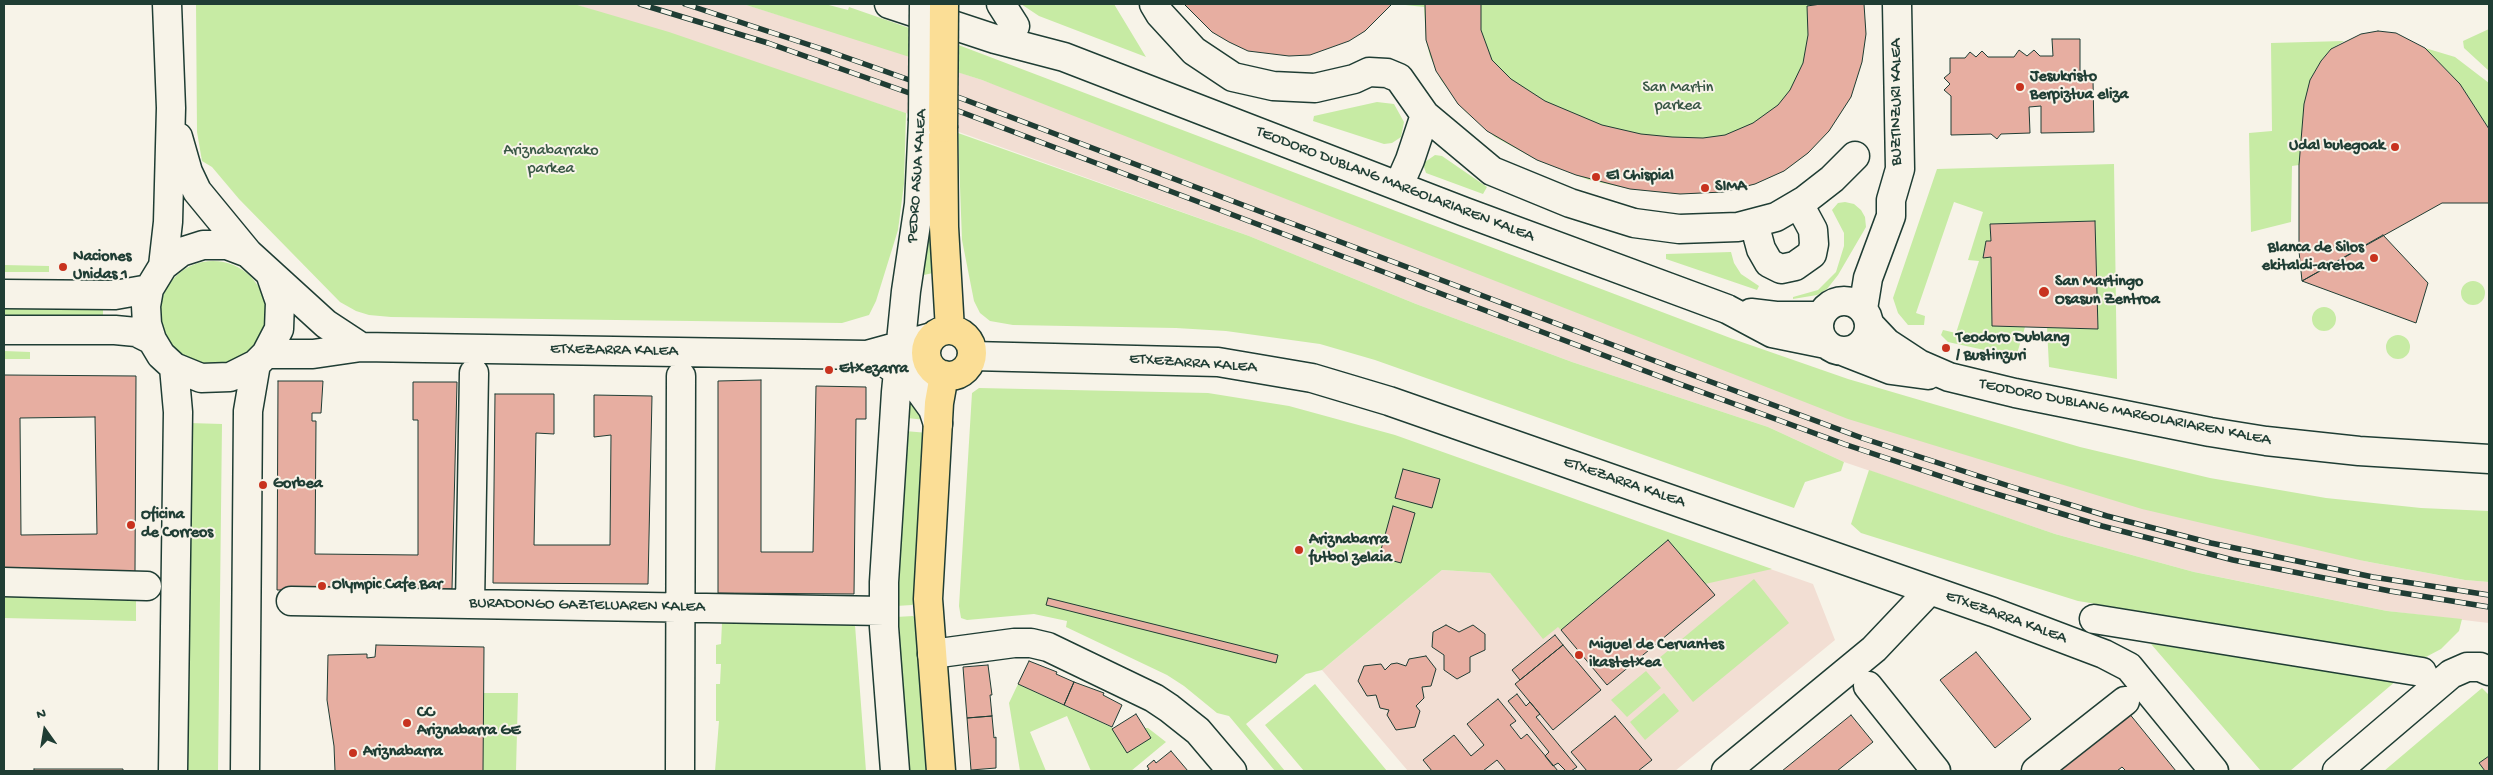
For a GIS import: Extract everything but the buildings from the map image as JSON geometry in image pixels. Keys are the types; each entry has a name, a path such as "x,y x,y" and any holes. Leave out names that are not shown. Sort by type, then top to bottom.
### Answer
{"main road":[{"name":"PEDRO ASUA KALEA","path":"941,334 944,227 933,124 945,4"},
{"path":"938,372 952,376 965,369 972,356 968,341 963,335 941,334 928,343 926,356 938,372 938,424 928,599 941,771"}],"street":[{"path":"163,266 167,233 170,108 167,4"},
{"name":"TEODORO DUBLANG MARGOLARIAREN KALEA","path":"945,4 1008,15 1064,57"},
{"path":"1154,4 1160,14 1194,51 1233,77 1273,86 1315,88 1354,79 1370,72 1387,73 1399,78 1425,115 1492,171 1579,206 1634,223 1679,230 1738,227 1776,217 1799,204 1832,179 1855,156"},
{"path":"1897,4 1911,4"},
{"name":"BUZTINZURI KALEA","path":"1835,348 1858,348 1863,343 1848,313 1862,261 1879,216 1891,200 1900,169 1897,4"},
{"name":"TEODORO DUBLANG MARGOLARIAREN KALEA","path":"902,5 995,39 1064,57 1727,309 1772,333 1835,348 1892,370 1916,375 1942,375 2103,411 2266,441 2359,451 2489,459"},
{"name":"PEDRO ASUA KALEA","path":"895,771 884,611 889,360 933,124 902,5"},
{"path":"170,108 188,172 197,191 248,253 271,276 326,324 362,347"},
{"path":"1399,185 1410,160 1425,115"},
{"path":"1754,223 1761,249 1769,263 1781,269 1795,266 1812,254 1814,244 1813,230 1799,204"},
{"path":"248,253 227,245 203,244 181,252 163,266 149,289 146,306 147,324 152,340 161,355 174,367 201,378 230,377 261,359"},
{"path":"245,771 248,411 261,359 278,329 280,302 271,276"},
{"path":"4,294 114,295 149,289"},
{"name":"TEODORO DUBLANG MARGOLARIAREN KALEA","path":"1727,309 1776,316 1848,313 1898,351 1942,375"},
{"path":"1835,348 1820,331 1848,313"},
{"path":"4,330 122,331 136,332 152,340"},
{"name":"ETXEZARRA KALEA","path":"889,360 941,334"},
{"name":"ETXEZARRA KALEA","path":"261,359 362,347 889,360 938,372"},
{"name":"ETXEZARRA KALEA","path":"972,356 1218,362 1312,378 1389,401 1929,590 2104,654 2129,667 2214,771"},
{"path":"889,360 920,391 933,409 938,424"},
{"path":"173,771 178,412 174,367"},
{"path":"470,604 474,373"},
{"path":"680,771 682,376"},
{"path":"4,582 148,586"},
{"path":"1726,771 1874,649 1929,590"},
{"name":"BURADONGO GAZTELUAREN KALEA","path":"291,601 884,611"},
{"path":"2094,619 2422,672"},
{"path":"932,654 1014,643 1031,643 1048,647 1154,698 1187,721 1225,769"},
{"path":"2337,771 2451,674 2478,669"},
{"path":"1868,686 1936,771"},
{"path":"2036,771 2125,701"}],"shaded area":[{"path":"574,4 743,4 882,47 982,80 2364,561 2465,580 2489,582 2489,623 2387,611 2194,572 2055,534 1844,462 1768,427 1572,362 1416,304 1249,236 906,113"},
{"name":"Miguel de Cervantes ikastetxea","path":"1659,530 1813,584 1835,640 1675,771 1408,771 1322,670 1442,570 1490,573 1538,631"}],"green space":[{"name":"Ariznabarrako parkea","path":"196,4 574,4 669,32 906,113 904,184 898,230 876,301 869,315 842,323 391,317 369,315 356,311 340,302 239,199 212,167 202,161 197,132"},
{"path":"743,4 825,4 848,10 849,7 961,46 1733,339 1848,379 2080,447 2210,478 2326,498 2421,508 2489,511 2489,582 2465,580 2364,561 2142,509 1848,419 982,80"},
{"path":"1021,4 1114,4 1146,57 1039,16"},
{"name":"San Martin parkea","path":"1396,4 1864,4 1866,34 1862,62 1851,97 1829,131 1808,153 1784,171 1755,184 1723,192 1680,194 1630,189 1589,180 1537,160 1495,137 1465,111 1441,80 1430,56 1426,40 1424,7"},
{"path":"2489,29 2489,71 2464,48 2463,41"},
{"path":"2344,41 2331,49 2321,61 2310,80 2299,165 2292,166 2291,222 2251,232 2249,133 2272,131 2271,43"},
{"path":"2425,48 2455,57 2489,83 2489,129 2460,84"},
{"path":"1377,102 1394,104 1404,122 1401,137 1392,143 1384,144 1313,121 1314,116"},
{"path":"958,133 1249,236 1416,304 1572,362 1768,427 1844,462 1841,471 1805,482 1794,508 1375,360 1320,344 1226,331 1176,328 1013,325 990,321 980,313 974,301 962,240"},
{"path":"1435,155 1442,156 1487,187 1483,194 1426,173 1425,162"},
{"path":"2114,164 2117,379 2049,367 2047,327 2098,329 2095,221 1990,224 1991,241 1986,242 1983,257 1991,257 1992,326 2025,327 2016,357 1948,342 1941,335 1943,330 1956,333 1979,261 1968,260 1983,212 1954,202 1916,313 1925,316 1924,325 1908,325 1898,313 1893,298 1937,169"},
{"path":"1838,203 1854,204 1861,210 1865,217 1866,227 1838,275 1827,289 1817,295 1793,299 1793,297 1818,290 1836,272 1844,246 1844,233 1832,210"},
{"path":"925,234 933,235 933,273 919,276"},
{"path":"1731,252 1734,263 1741,274 1759,286 1757,290 1666,259 1666,254"},
{"path":"213,261 233,265 250,277 262,294 266,314 262,334 250,351 233,363 213,367 193,363 176,351 164,334 160,314 164,294 176,277 193,265"},
{"path":"4,265 49,266 49,272 4,272"},
{"path":"2473,281 2478,282 2484,288 2484,298 2478,304 2473,305 2468,304 2462,298 2461,293 2462,288 2468,282"},
{"path":"4,304 103,305 103,321 4,319"},
{"path":"2324,307 2329,308 2335,314 2335,324 2329,330 2324,331 2319,330 2313,324 2312,319 2313,314 2319,308"},
{"path":"2398,335 2403,336 2409,342 2409,352 2403,358 2398,359 2393,358 2387,352 2386,347 2387,342 2393,336"},
{"path":"4,351 30,352 30,359 4,359"},
{"name":"Ariznabarra futbol zelaia","path":"979,388 1208,393 1289,406 1395,435 1772,569 1705,584 1668,540 1561,630 1558,627 1543,639 1490,573 1442,570 1322,670 1306,674 1246,724 1285,771 1275,771 1229,716 1217,713 1184,686 1167,675 1066,627 1067,621 1034,614 967,620 961,618 959,606 972,393"},
{"path":"908,396 926,420 907,418"},
{"path":"189,423 222,424 218,771 184,771"},
{"path":"905,431 928,433 918,600 912,605 896,606"},
{"path":"1869,470 2055,534 2194,572 2387,611 2462,619 2459,631 2441,649 2424,658 2078,601 1861,533 1851,524"},
{"path":"1754,579 1789,623 1693,702 1658,659"},
{"path":"4,591 136,593 136,621 4,618"},
{"path":"913,616 919,622 930,771 907,771 896,617"},
{"path":"722,623 855,625 866,771 715,771 719,721 716,721 716,684 720,684 721,664 716,664 716,645 721,644"},
{"path":"2151,644 2342,671 2403,675 2290,771 2261,771"},
{"path":"1646,671 1661,688 1627,717 1611,700"},
{"path":"1018,684 1113,728 1148,728 1166,742 1131,771 1091,771 1067,716 1030,732 1046,771 1020,771 1009,703"},
{"path":"1315,684 1387,771 1304,771 1265,725"},
{"path":"2482,688 2489,695 2489,756 2479,763 2485,771 2384,771"},
{"path":"483,693 518,693 516,771 483,771"},
{"path":"1664,693 1679,711 1645,740 1630,722"}],"railway":[{"path":"640,4 768,43 932,101 1677,383 1844,444 1970,486 2102,526 2233,560 2390,591 2489,607"},
{"path":"685,4 828,51 963,99 1862,438 2107,516 2211,543 2373,577 2489,595"}],"place":[{"name":"Jesukristo Berpiztua eliza","path":"2020,87"},
{"name":"Udal bulegoak","path":"2395,147"},
{"name":"El Chispial","path":"1596,177"},
{"name":"SIMA","path":"1705,188"},
{"name":"Blanca de Silos ekitaldi-aretoa","path":"2374,258"},
{"name":"Naciones Unidas 1","path":"63,267"},
{"name":"San Martingo Osasun Zentroa","path":"2044,292"},
{"name":"Teodoro Dublang / Bustinzuri","path":"1946,348"},
{"name":"Etxezarra","path":"829,370"},
{"name":"Gorbea","path":"263,485"},
{"name":"Oficina de Correos","path":"131,525"},
{"name":"Ariznabarra futbol zelaia","path":"1299,550"},
{"name":"Olympic Cafe Bar","path":"322,586"},
{"name":"Miguel de Cervantes ikastetxea","path":"1579,655"},
{"name":"CC Ariznabarra GE","path":"407,723"},
{"name":"Ariznabarra","path":"353,753"}]}
